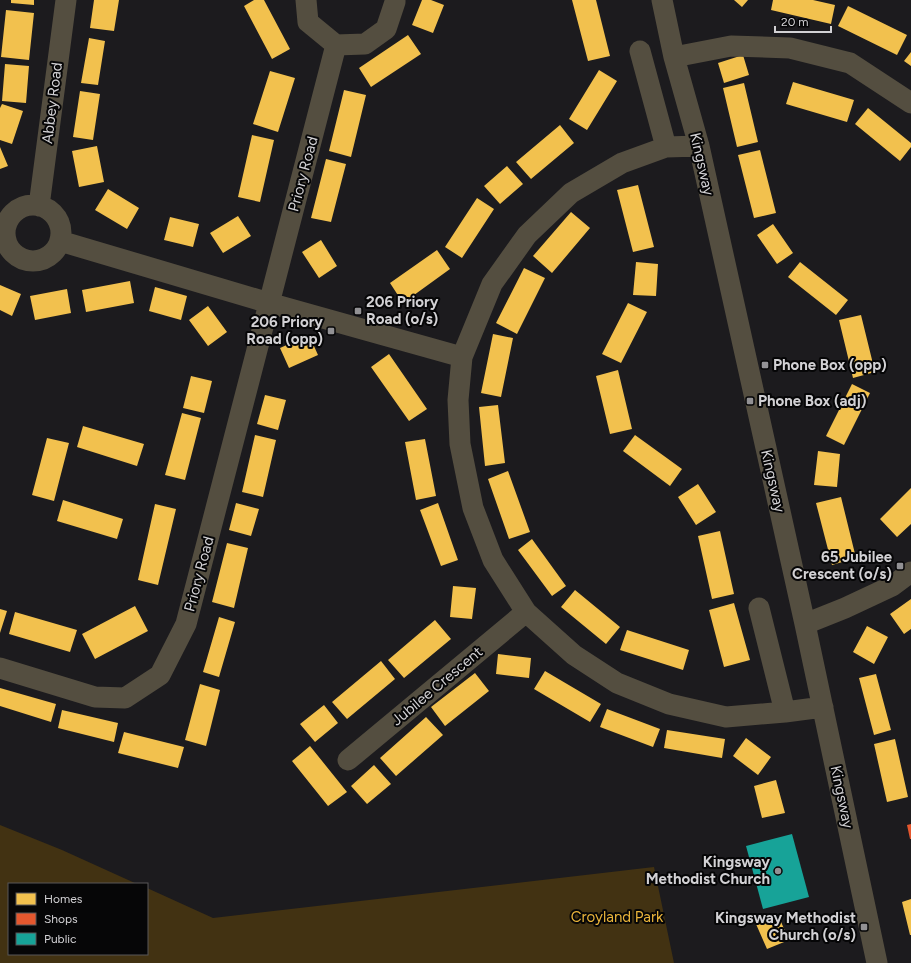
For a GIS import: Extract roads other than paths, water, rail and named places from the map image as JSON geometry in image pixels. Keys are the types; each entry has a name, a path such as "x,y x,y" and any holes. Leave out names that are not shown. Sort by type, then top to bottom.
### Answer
{"street":[{"name":"Abbey Road","path":"39,206 66,0"},
{"path":"306,0 308,22 336,46 365,44 386,29 395,0"},
{"name":"Kingsway","path":"662,0 674,57 699,146 805,624 877,963"},
{"name":"Priory Road","path":"0,668 95,697 125,698 160,674 186,624 336,46"},
{"path":"674,57 731,46 790,48 850,63 911,103"},
{"path":"640,51 666,147"},
{"path":"699,146 666,147 622,163 571,193 527,235 492,284 462,357 458,400 460,444 473,508 494,560 526,612 574,655 617,683 669,704 726,717 823,707"},
{"path":"32,205 39,206 51,211 59,222 61,228 60,241 50,256 32,262 15,255 8,246 3,227 18,210 32,205"},
{"path":"60,241 269,303 462,357"},
{"path":"805,624 845,608 892,586 911,572"},
{"path":"759,608 785,712"},
{"name":"Jubilee Crescent","path":"348,760 526,612"}],"place":[{"name":"206 Priory Road (o/s)","path":"358,311"},
{"name":"206 Priory Road (opp)","path":"331,331"},
{"name":"Phone Box (opp)","path":"765,365"},
{"name":"Phone Box (adj)","path":"750,401"},
{"name":"65 Jubilee Crescent (o/s)","path":"900,566"},
{"name":"Kingsway Methodist Church","path":"778,871"},
{"name":"Kingsway Methodist Church (o/s)","path":"864,927"}],"park label":[{"name":"Croyland Park","path":"617,917"}]}
